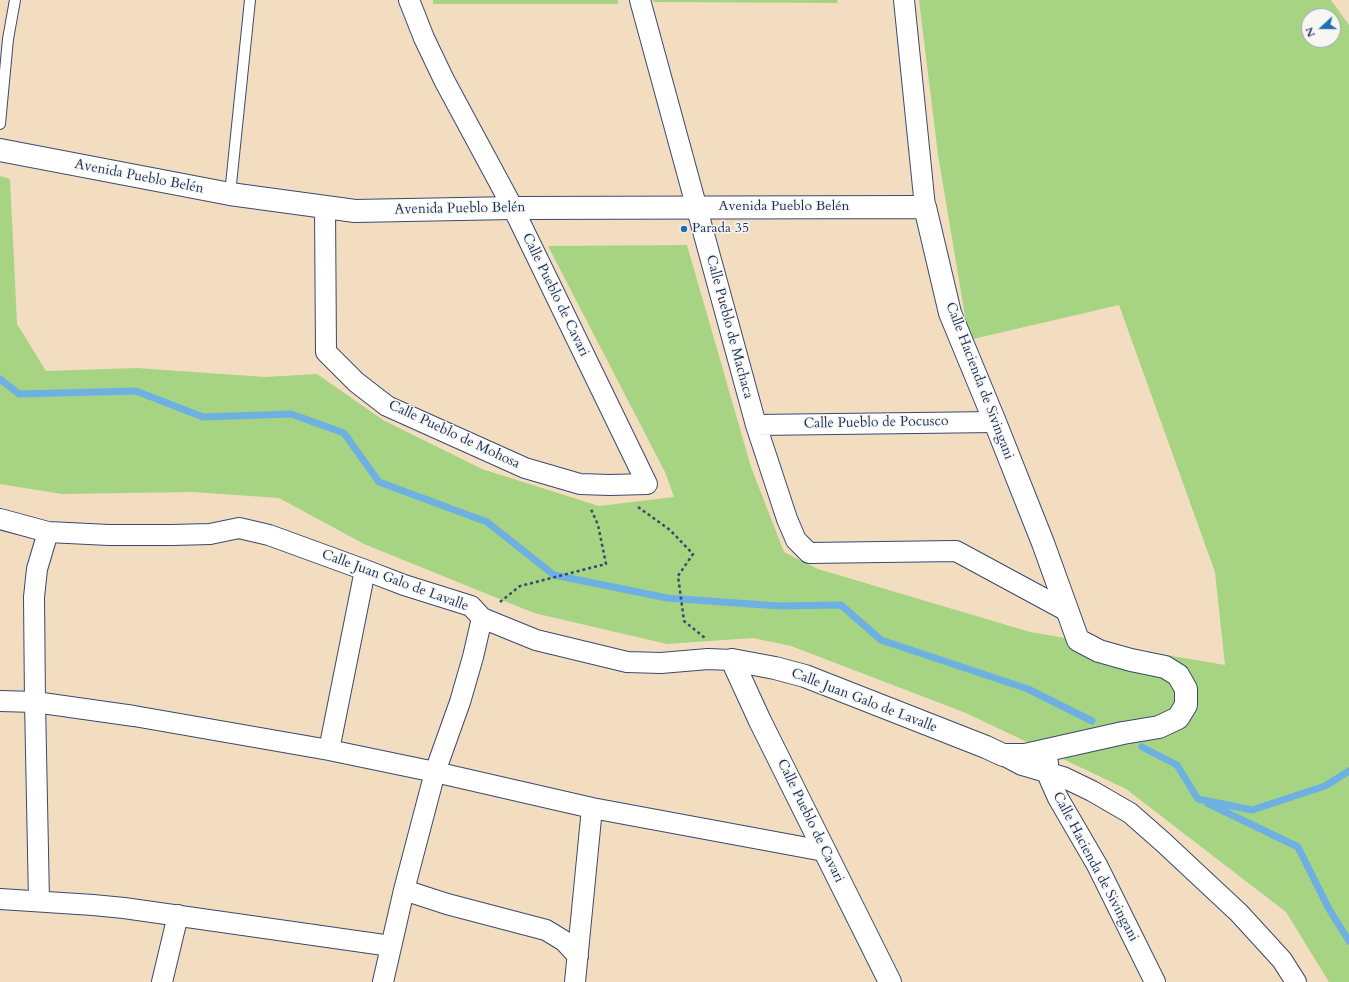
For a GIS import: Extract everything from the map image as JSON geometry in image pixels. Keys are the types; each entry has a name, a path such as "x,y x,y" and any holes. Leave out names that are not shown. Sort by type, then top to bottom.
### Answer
{"street":[{"name":"Calle Pueblo de Cavari","path":"409,0 424,38 444,80 513,208 647,484"},
{"name":"Calle Pueblo de Machaca","path":"640,0 756,425 787,519 796,540 810,553 956,551 1067,611"},
{"name":"Calle Hacienda de Sivingani","path":"904,0 925,207 950,313 996,422 1043,542 1067,611"},
{"name":"Avenida Pueblo Belén","path":"0,150 230,194 356,211 513,208 925,207"},
{"name":"Calle Pueblo de Mohosa","path":"325,207 326,352 356,382 387,406 525,468 580,484 647,484"},
{"name":"Calle Pueblo de Pocusco","path":"756,425 996,422"},
{"name":"Calle Juan Galo de Lavalle","path":"0,520 48,532 109,535 172,535 210,534 239,528 269,535 404,586 471,606 482,618 536,640 580,652 627,662 661,663 708,659 732,660 775,668 805,676 979,744 1003,755 1025,755 1123,732 1159,727 1178,718 1186,705 1186,689 1178,675 1165,667 1130,660 1099,651 1078,640 1067,611"},
{"path":"39,901 34,597 37,569 48,532"},
{"path":"329,750 365,570"},
{"path":"383,982 404,890 435,772 462,696 482,618"},
{"name":"Calle Pueblo de Cavari","path":"732,660 760,721 890,982"},
{"path":"0,701 35,702 134,716 329,750 435,772 592,808 824,851"},
{"path":"1046,771 1050,749"},
{"path":"1003,755 1022,765 1063,777 1092,791 1130,813 1239,913 1282,960 1296,982"},
{"name":"Calle Hacienda de Sivingani","path":"1046,771 1058,798 1097,865 1155,982"},
{"path":"575,982 592,808"},
{"path":"404,890 447,904 546,930 564,941 578,956"},
{"path":"0,899 116,907 391,946"},
{"path":"162,982 178,915"}],"lane":[{"path":"0,124 8,39 15,0"},
{"path":"230,194 250,0"}],"path":[{"path":"482,618 520,586 606,564 598,525 580,484"},
{"path":"610,485 670,530 693,554 678,576 684,621 732,660"}],"green space":[{"path":"433,0 618,0 618,4 433,4"},
{"path":"653,0 837,0 838,3 653,2"},
{"path":"919,0 1331,0 1337,8 1301,8 1301,48 1341,48 1341,14 1349,25 1349,982 1329,982 1286,912 1126,789 966,713 791,646 753,638 667,644 534,613 364,544 279,498 193,492 62,494 0,484 0,176 10,179 17,324 46,371 137,368 265,377 317,374 383,420 482,469 599,506 674,497 665,472 548,246 687,245 751,467 784,552 818,569 1030,632 1225,665 1215,572 1119,305 969,340 938,155"}],"waterway":[{"path":"0,379 19,394 136,391 203,417 291,414 344,433 379,482 487,522 554,575 667,598 779,606 841,605 881,640 1028,689 1092,721"},
{"path":"1142,747 1177,765 1198,799 1252,810 1325,786 1349,771"},
{"path":"1207,803 1298,847 1329,909 1349,941"}],"place":[{"name":"Parada 35","path":"684,229"}]}
